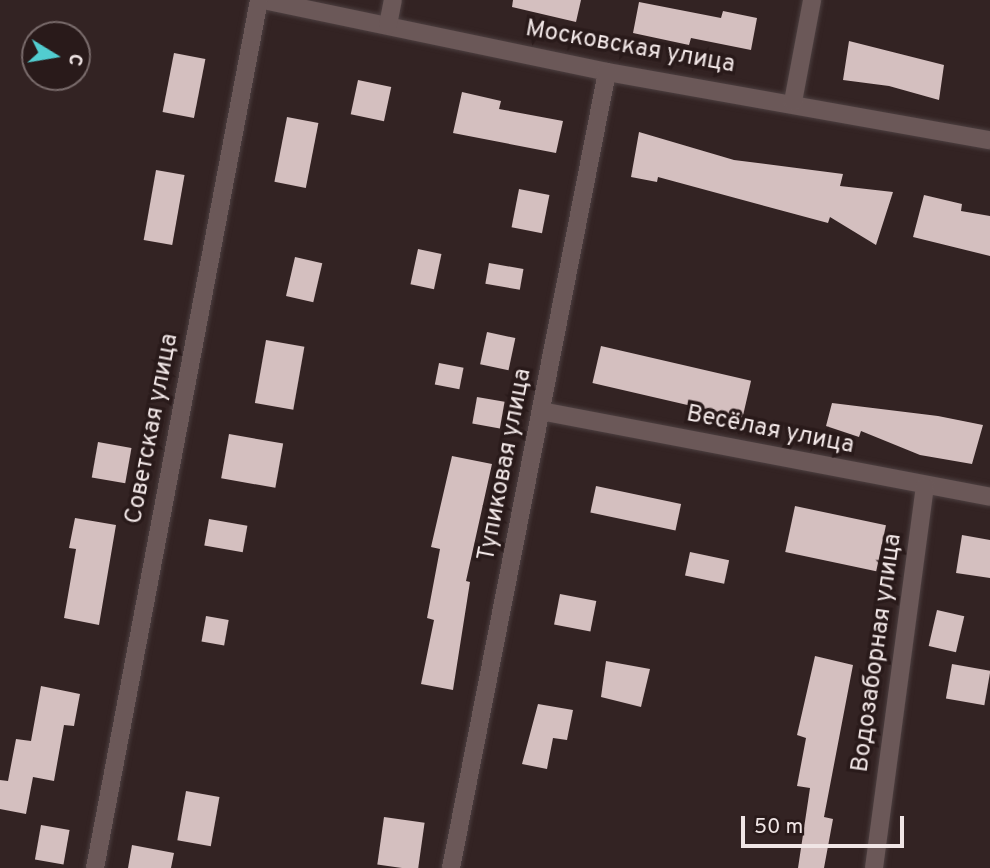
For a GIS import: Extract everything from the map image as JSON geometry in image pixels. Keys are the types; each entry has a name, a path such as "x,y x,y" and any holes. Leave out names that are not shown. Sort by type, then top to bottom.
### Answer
{"street":[{"name":"Московская улица","path":"261,0 607,72 793,102 990,140"},
{"name":"Советская улица","path":"95,868 261,0"},
{"path":"388,25 393,0"},
{"path":"793,102 812,0"},
{"name":"Тупиковая улица","path":"451,868 607,72"},
{"name":"Весёлая улица","path":"541,411 925,487 990,497"},
{"name":"Водозаборная улица","path":"874,868 925,487"}],"building":[{"path":"513,0 581,0 576,22 512,7"},
{"path":"639,2 721,18 723,11 757,18 751,50 691,38 689,45 633,33"},
{"path":"849,41 944,65 939,100 889,86 843,80"},
{"path":"174,53 205,59 194,118 163,112"},
{"path":"358,80 391,87 384,121 351,114"},
{"path":"462,92 501,101 499,109 563,121 556,153 453,133"},
{"path":"287,117 318,123 306,188 274,182"},
{"path":"639,132 734,160 843,174 840,186 893,192 876,245 830,217 828,223 658,177 657,182 631,177"},
{"path":"156,170 185,175 172,245 144,240"},
{"path":"519,189 549,195 542,233 512,227"},
{"path":"924,195 962,204 961,211 990,216 990,256 913,237"},
{"path":"418,249 441,254 434,289 411,284"},
{"path":"295,257 322,263 313,302 286,296"},
{"path":"489,263 523,269 520,290 485,284"},
{"path":"487,332 515,338 509,370 480,364"},
{"path":"266,340 304,347 293,410 255,403"},
{"path":"601,346 751,381 743,418 592,383"},
{"path":"439,363 464,368 459,389 435,385"},
{"path":"477,397 505,402 500,428 472,424"},
{"path":"832,403 938,416 983,425 972,464 920,455 861,431 859,437 826,426"},
{"path":"229,434 283,444 275,488 221,478"},
{"path":"98,442 131,448 125,483 92,477"},
{"path":"452,456 492,464 466,581 470,582 453,690 421,684 434,620 427,618 440,549 431,547"},
{"path":"596,486 681,504 675,530 590,512"},
{"path":"795,506 886,525 876,571 785,552"},
{"path":"75,518 116,525 99,625 64,618 76,549 69,548"},
{"path":"209,519 247,526 243,552 204,546"},
{"path":"962,535 990,540 990,578 956,573"},
{"path":"690,552 729,560 724,584 685,575"},
{"path":"560,594 596,601 590,631 554,624"},
{"path":"937,610 964,616 956,652 929,646"},
{"path":"206,616 229,620 224,646 201,642"},
{"path":"815,656 853,665 824,817 833,819 824,868 798,868 810,788 797,786 806,738 797,735"},
{"path":"606,661 650,669 641,707 601,697"},
{"path":"952,664 990,671 984,705 946,698"},
{"path":"41,686 80,694 74,726 64,725 54,781 33,777 26,814 0,809 0,780 8,781 16,739 31,741"},
{"path":"538,704 573,710 567,740 553,738 547,769 522,764"},
{"path":"186,791 219,797 211,846 177,840"},
{"path":"384,817 425,823 418,868 377,865"},
{"path":"41,825 70,830 63,865 35,859"},
{"path":"132,845 174,853 171,868 128,868"}]}
